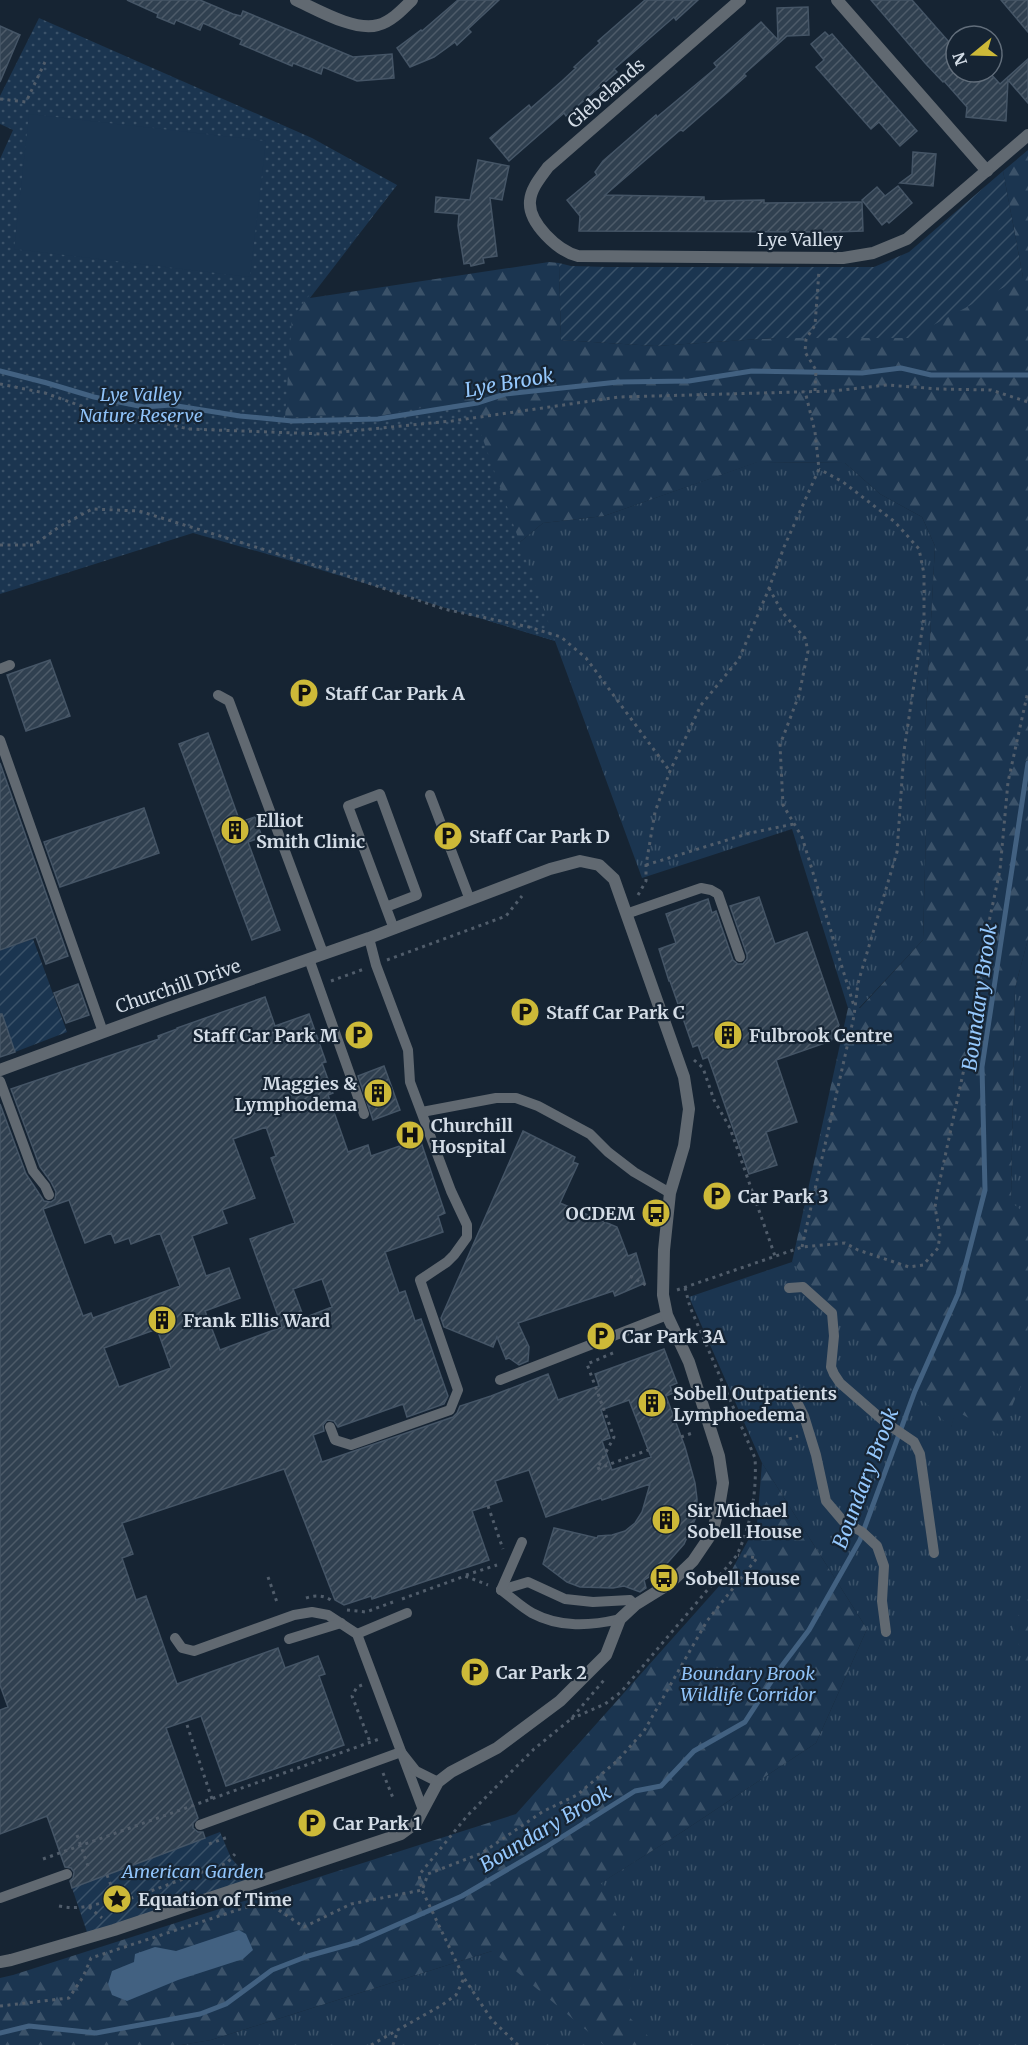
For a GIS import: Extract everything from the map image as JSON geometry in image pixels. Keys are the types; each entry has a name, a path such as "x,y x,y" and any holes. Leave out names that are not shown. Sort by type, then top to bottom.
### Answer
{"street":[{"path":"296,0 340,19 364,26 377,26 387,21 412,0"},
{"name":"Glebelands","path":"540,228 531,214 530,200 537,182 548,167 740,0"},
{"path":"837,0 987,171"},
{"name":"Lye Valley","path":"540,228 557,247 578,256 843,258 873,253 907,239 1028,135"},
{"name":"Churchill Drive","path":"0,1070 369,938 541,873 580,861 599,865 614,879 684,1077 689,1109 684,1146 670,1193 664,1250 663,1295 667,1315 689,1362 711,1426 723,1483 712,1533 693,1561 669,1584 635,1605 620,1618"},
{"path":"0,1962 114,1930 401,1834 416,1823 438,1782 451,1772 497,1748 560,1701 606,1655 620,1618"}],"lane":[{"path":"218,696 230,702 323,953"},
{"path":"0,740 103,1032"},
{"path":"386,907 417,895 380,794 348,806 393,929"},
{"path":"430,795 470,900"},
{"path":"626,914 701,888 711,890 718,894 740,957"},
{"path":"330,1427 335,1440 351,1445 450,1410 458,1390 420,1280 454,1255 467,1237 467,1225 451,1191 410,1082 408,1050 376,965 369,938"},
{"path":"309,959 364,1114"},
{"path":"0,1081 33,1171 49,1195"},
{"path":"422,1112 495,1098 516,1098 538,1106 590,1134 608,1152 634,1172 670,1193"},
{"path":"789,1288 803,1287 832,1313 834,1336 831,1367 840,1383 891,1428 912,1441 920,1454 934,1553"},
{"path":"500,1380 667,1315"},
{"path":"796,1400 804,1416 816,1455 826,1501 843,1521 862,1532 877,1546 884,1566 882,1600 886,1632"},
{"path":"501,1590 522,1542"},
{"path":"501,1590 528,1582 565,1599 593,1602 630,1600 635,1605"},
{"path":"501,1590 530,1612 545,1618 575,1625 595,1625 620,1618"},
{"path":"175,1638 182,1648 194,1651 294,1615 312,1612 328,1615 357,1634 423,1810"},
{"path":"357,1634 407,1613"},
{"path":"289,1639 341,1623"},
{"path":"401,1752 416,1771 438,1782"},
{"path":"200,1825 401,1752"},
{"path":"0,1898 67,1874"}],"path":[{"path":"0,99 26,102 45,62"},
{"path":"814,391 816,370 805,352 806,339 815,325 819,283"},
{"path":"0,384 45,393 98,412 123,414 189,429 322,434 452,421 619,397 814,391 887,385 991,390 1028,402"},
{"path":"641,909 638,896 646,881 646,865 655,812 669,771 701,705 739,659 784,547 819,469 815,432 805,391"},
{"path":"802,1247 855,1008 858,983 897,852 904,751 924,617 924,574 920,549 895,522 843,482 819,469"},
{"path":"0,545 34,545 58,527 92,508 139,511 330,570 444,609 529,627 561,637 586,658 669,771"},
{"path":"769,588 782,612 805,638 807,651 800,696 780,745 783,805 802,837 855,1008"},
{"path":"678,1290 802,1247 845,1243 858,1250 909,1267 923,1264 938,1248 940,1235 935,1207 975,1018 979,969 1000,870 1008,782 1028,692"},
{"path":"646,865 750,833 794,824"},
{"path":"315,977 323,984 506,916 541,873"},
{"path":"693,1060 703,1068 714,1100 730,1128 775,1256"},
{"path":"630,1276 663,1295"},
{"path":"518,2045 492,2020 464,1978 422,1890 419,1875 467,1816 534,1749 571,1719 605,1704 621,1692 737,1555 747,1532 756,1482 755,1458 684,1288"},
{"path":"612,1336 617,1351 587,1364 614,1437 597,1469 648,1450"},
{"path":"488,1506 506,1556"},
{"path":"422,1890 428,1874 482,1853 542,1812 577,1795 617,1761 644,1731 707,1621 757,1558 737,1555"},
{"path":"340,1605 347,1610 366,1612 504,1563"},
{"path":"465,1576 501,1590"},
{"path":"268,1577 279,1607"},
{"path":"301,1599 312,1596 325,1597 332,1601"},
{"path":"374,1681 357,1687 352,1696 393,1798"},
{"path":"187,1725 212,1798"},
{"path":"43,1859 394,1734"},
{"path":"76,1834 88,1866"},
{"path":"209,1844 228,1837"},
{"path":"123,1899 129,1899 227,1863 235,1854"},
{"path":"107,1875 114,1893 111,1900"},
{"path":"0,2006 69,1998 91,1958 264,1901 304,1928 351,1904 422,1890"},
{"path":"114,1893 120,1893 123,1899"},
{"path":"111,1900 112,1904 116,1905 123,1899"},
{"path":"59,1906 74,1909 111,1900"},
{"path":"371,2045 456,1995 464,1978"},
{"path":"393,2045 398,2029"}],"green space":[{"name":"Lye Valley Nature Reserve","path":"39,18 312,138 397,185 292,317 285,418 336,415 380,416 412,409 470,403 555,641 193,533 0,594 0,159 13,130 0,124 0,96"},
{"path":"29,114 266,141 250,277 14,249"},
{"path":"1028,150 1028,939 1015,988 1011,1202 1028,1216 1028,1326 1023,1380 1000,1435 956,1411 951,1428 832,1310 792,1262 848,1008 860,1008 923,940 926,830 925,731 935,546 922,517 880,494 845,463 758,462 604,516 543,523 519,543 286,427 0,248 397,185 310,298 549,262 559,263 561,340 655,346 776,338 1023,277 1003,171"},
{"path":"1003,171 1023,277 909,338 776,338 655,346 561,340 559,263 571,266 607,267 874,267 909,252"},
{"path":"757,462 845,463 880,494 922,517 935,546 925,731 926,830 923,940 859,1008 848,1008 792,829 642,878 555,641 400,594 519,543 543,523 604,516"},
{"path":"33,939 67,1032 15,1052 8,1032 0,1034 0,950"},
{"path":"1028,939 1028,2045 181,2045 211,2040 492,1951 682,1832 816,1743 867,1629 762,1463 689,1297 792,1262 838,1305 951,1427 1011,1202 1015,988"},
{"name":"Boundary Brook Wildlife Corridor","path":"762,1463 867,1629 816,1743 601,1883 622,1928 634,1965 633,1978 622,2010 657,2045 604,2045 492,1951 211,2040 181,2045 0,2045 0,1978 516,1814 729,1575 757,1524"},
{"path":"1028,1599 1028,1675 1013,1625"},
{"name":"American Garden","path":"220,1832 231,1858 250,1879 88,1935 72,1888"}],"shaded area":[{"path":"239,1930 246,1934 253,1950 243,1959 178,1980 127,2001 112,1995 108,1984 112,1971 134,1962 135,1954 155,1947 176,1951"}],"building":[{"path":"127,0 200,0 233,14 241,16 243,11 353,57 392,54 394,78 357,81 323,67 321,74 293,63 292,66 240,44 242,40 203,23 200,30 176,20 174,24"},
{"path":"458,0 499,0 468,29 471,32 457,45 455,42 434,57 410,67 397,48 422,31"},
{"path":"645,0 698,0 676,20 674,17 614,69 617,72 566,116 564,113 509,161 490,138 529,105 531,108 562,81 600,43 598,41"},
{"path":"871,0 912,0 944,36 943,82"},
{"path":"1001,0 1028,0 1028,32"},
{"path":"808,7 809,35 787,36 744,74 746,76 728,92 605,195 704,197 704,201 764,200 764,203 862,202 863,231 579,231 580,216 567,200 597,175 595,172 603,161 717,67 714,63 761,22 778,40 777,8"},
{"path":"0,26 20,35 0,82"},
{"path":"825,32 829,36 832,34 917,131 900,146 879,122 871,129 816,67 824,60 811,44"},
{"path":"1028,59 1028,103 1008,80 1006,121 966,117 967,107 947,84 1004,84 1004,80"},
{"path":"913,152 936,154 933,186 900,183 912,174"},
{"path":"478,160 509,166 502,200 490,198 497,256 483,258 484,263 471,266 470,263 464,264 458,226 459,214 435,212 436,197 470,200"},
{"path":"898,186 912,203 889,223 887,221 882,225 862,200 877,187 885,196"},
{"path":"50,660 70,716 26,731 7,675"},
{"name":"Elliot Smith Clinic","path":"208,733 240,822 255,817 262,837 248,842 280,930 252,940 179,744"},
{"path":"0,763 68,956 46,964 36,937 0,950"},
{"path":"144,808 159,853 60,887 44,842"},
{"name":"Fulbrook Centre","path":"759,897 775,944 807,932 839,1025 831,1041 776,1060 797,1122 766,1132 777,1165 749,1174 708,1057 703,1059 698,1045 693,1047 659,949 676,943 666,914 708,899 712,913 716,911 733,960 738,964 743,964 747,955 730,906"},
{"path":"78,984 89,1015 66,1023 54,993"},
{"name":"Churchill Hospital","path":"265,997 275,1026 309,1014 326,1062 322,1063 333,1093 328,1095 348,1152 368,1145 371,1156 420,1139 445,1213 438,1216 443,1232 385,1252 399,1293 405,1291 415,1321 421,1319 448,1396 444,1404 407,1417 403,1404 338,1427 334,1421 327,1420 323,1425 324,1431 313,1435 322,1462 453,1417 460,1406 548,1374 558,1400 599,1386 595,1374 664,1349 677,1383 670,1386 673,1393 666,1396 685,1447 695,1483 696,1517 684,1544 662,1569 644,1580 646,1588 640,1592 624,1586 580,1587 567,1582 543,1564 554,1528 597,1538 625,1531 635,1523 642,1512 650,1484 546,1517 529,1470 495,1481 502,1501 472,1511 489,1560 372,1599 371,1596 344,1605 335,1600 284,1469 122,1523 133,1554 122,1558 136,1600 146,1596 177,1684 278,1648 285,1668 318,1656 325,1674 319,1676 344,1745 226,1786 201,1716 166,1728 198,1818 193,1823 193,1828 198,1832 203,1832 205,1838 72,1888 70,1881 74,1872 71,1868 65,1867 47,1816 0,1834 0,1710 8,1707 0,1685 0,1104 26,1174 44,1201 51,1202 55,1199 56,1192 40,1167 11,1089 159,1039 158,1036","holes":["266,1127 276,1156 271,1158 295,1223 250,1239 282,1327 220,1350 205,1311 240,1298 229,1268 206,1276 192,1236 227,1223 222,1210 255,1198 233,1139","69,1200 85,1243 111,1233 115,1243 129,1238 131,1244 160,1233 180,1286 93,1318 91,1313 83,1316 43,1209","322,1279 332,1307 304,1318 293,1289","157,1329 171,1368 119,1387 104,1348","629,1400 651,1457 612,1470 602,1441 610,1438 601,1410"]},
{"path":"0,1014 2,1014 15,1052 0,1057"},
{"name":"Maggies & Lymphodema","path":"384,1066 400,1110 373,1120 358,1076"},
{"path":"523,1131 575,1157 573,1162 578,1164 560,1203 617,1227 628,1256 636,1253 645,1283 615,1296 613,1291 518,1323 529,1347 528,1361 519,1365 509,1358 506,1359 497,1337 493,1347 444,1327 441,1318"}],"waterway":[{"name":"Lye Brook","path":"0,371 94,397 144,407 171,405 240,416 292,421 378,419 477,403 505,394 618,382 689,381 752,371 862,373 901,368 931,375 1028,375"},
{"name":"Boundary Brook","path":"0,2033 29,2026 96,2033 200,2014 226,2004 272,1970 308,1956 358,1942 462,1896 635,1791 661,1786 694,1751 745,1722 778,1671 809,1630 860,1540 915,1391 958,1294 985,1190 982,1067 1028,763"}],"place":[{"name":"Staff Car Park A","path":"304,693"},
{"name":"Elliot Smith Clinic","path":"235,830"},
{"name":"Staff Car Park D","path":"448,836"},
{"name":"Staff Car Park C","path":"525,1012"},
{"name":"Staff Car Park M","path":"359,1035"},
{"name":"Fulbrook Centre","path":"728,1035"},
{"name":"Maggies & Lymphodema","path":"378,1093"},
{"name":"Churchill Hospital","path":"410,1135"},
{"name":"Car Park 3","path":"717,1196"},
{"name":"OCDEM","path":"656,1213"},
{"name":"Frank Ellis Ward","path":"162,1320"},
{"name":"Car Park 3A","path":"601,1336"},
{"name":"Sobell Outpatients Lymphoedema","path":"652,1403"},
{"name":"Sir Michael Sobell House","path":"666,1520"},
{"name":"Sobell House","path":"664,1578"},
{"name":"Car Park 2","path":"475,1672"},
{"name":"Car Park 1","path":"312,1823"},
{"name":"Equation of Time","path":"117,1899"}]}
